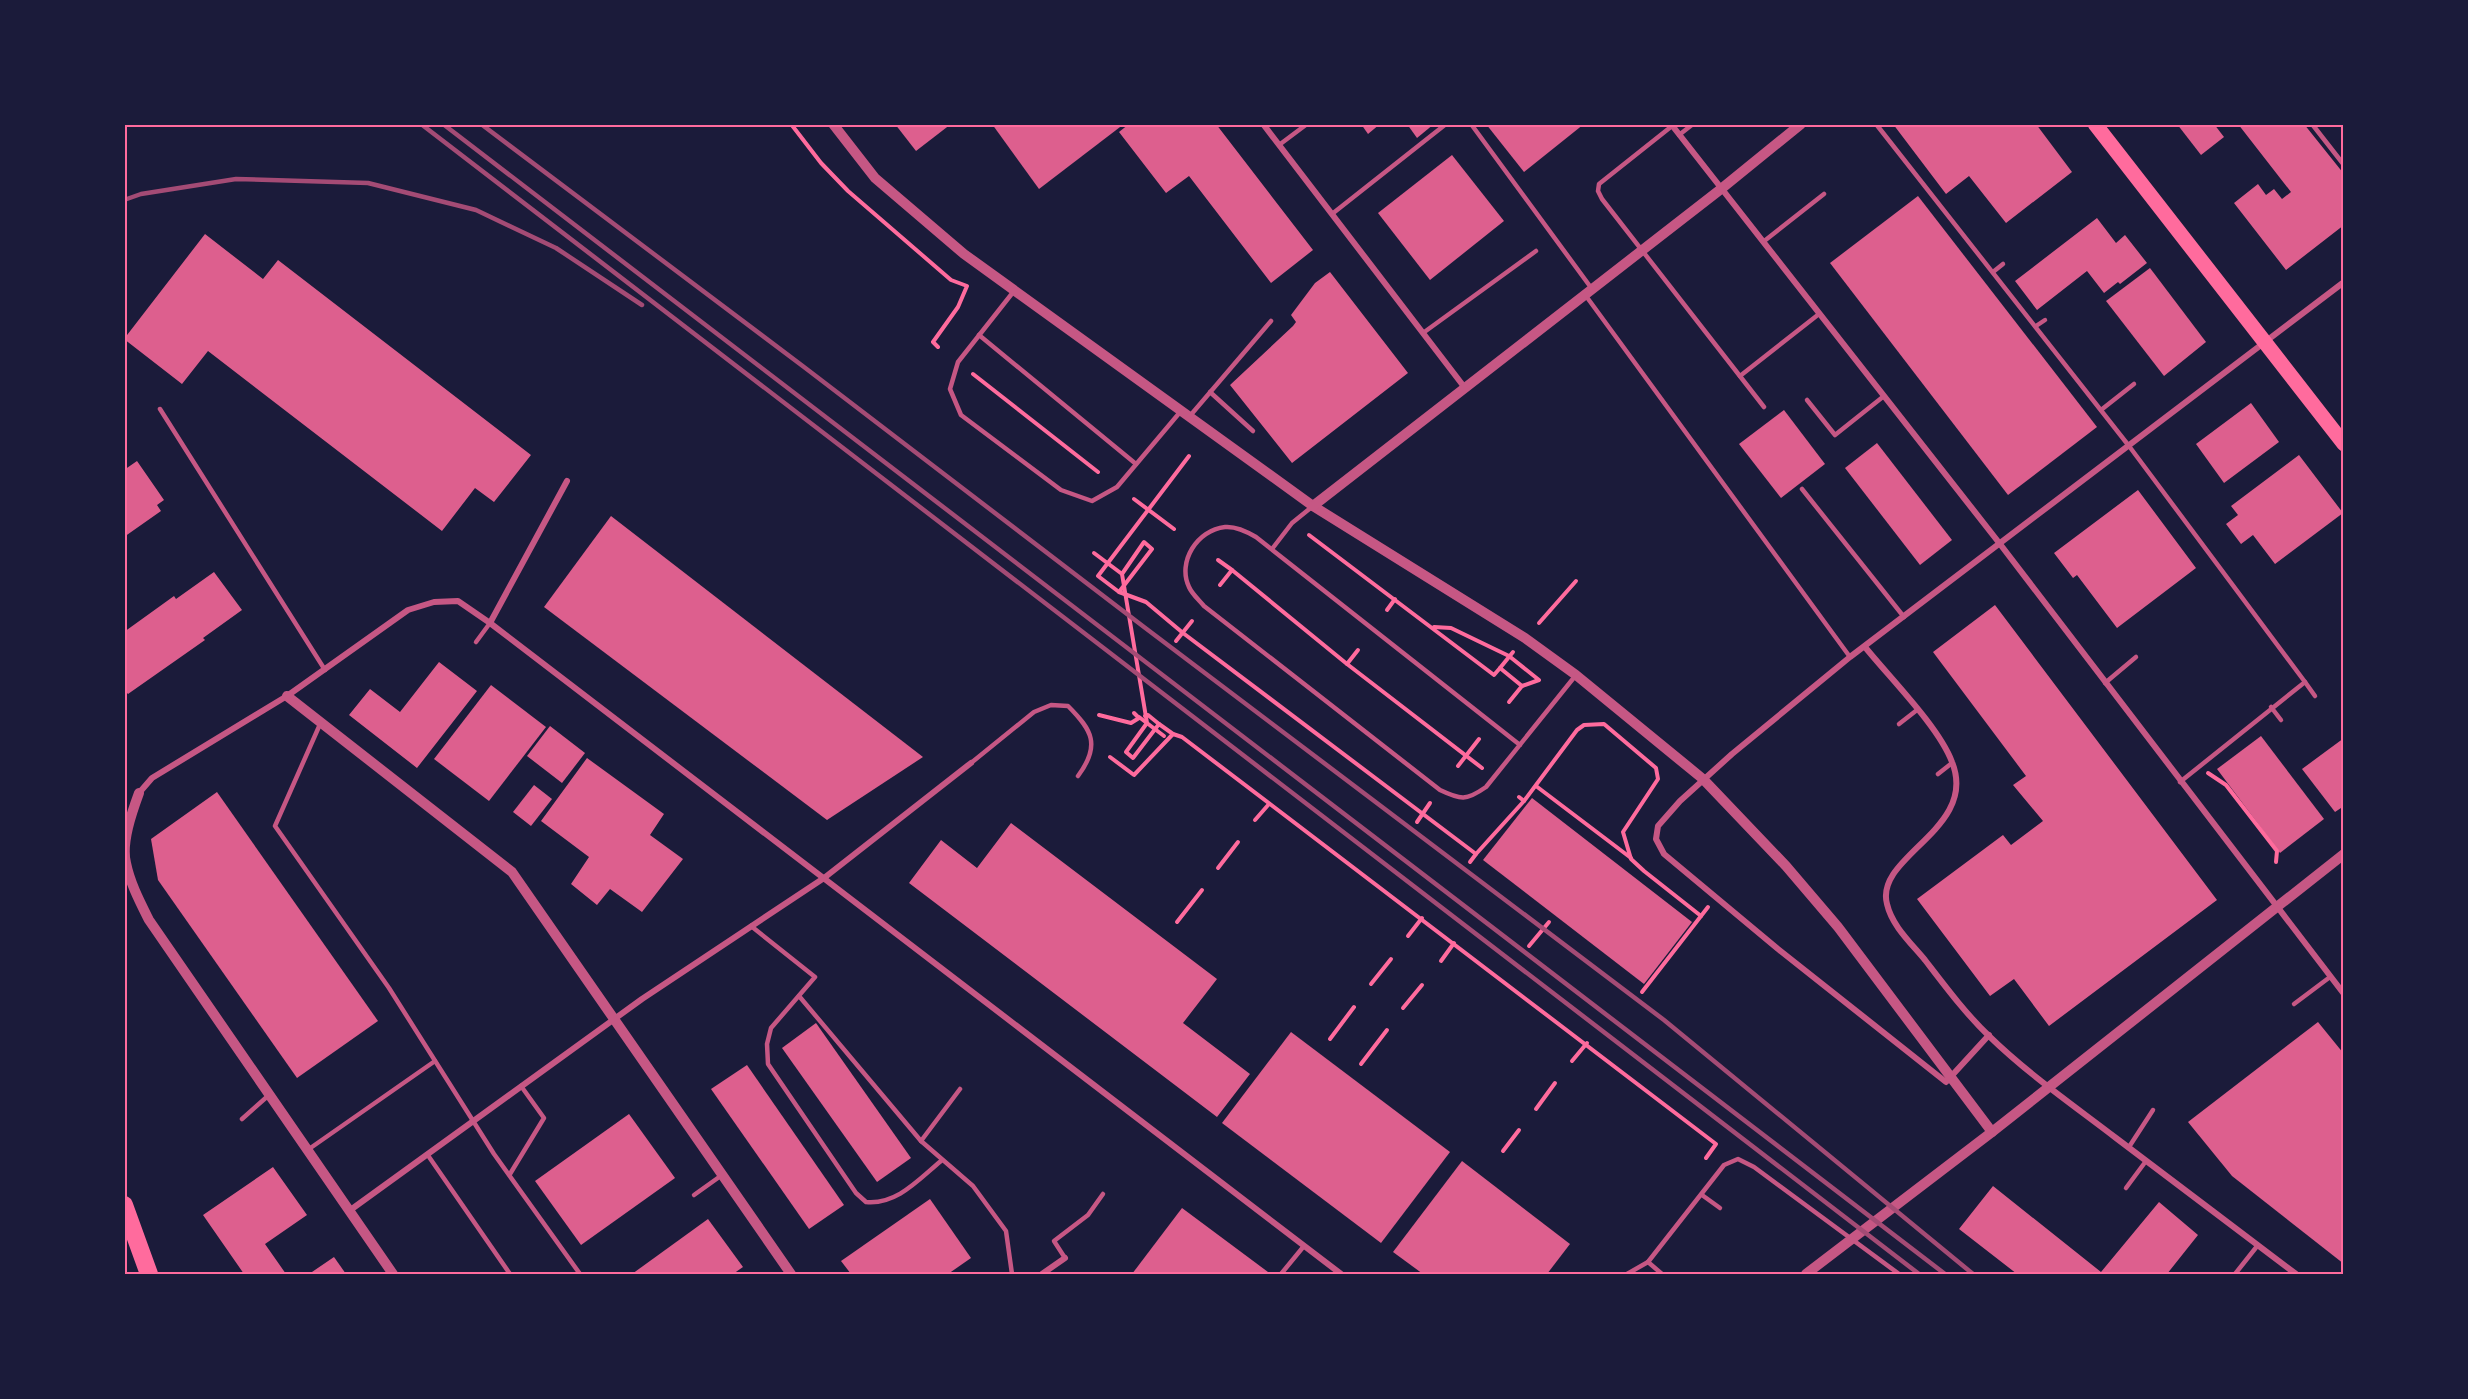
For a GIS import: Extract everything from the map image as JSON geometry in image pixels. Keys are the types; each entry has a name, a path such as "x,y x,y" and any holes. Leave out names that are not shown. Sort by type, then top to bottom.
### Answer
{"highway":[{"path":"124,1206 149,1275"}],"main road":[{"path":"2095,124 2343,444"}],"street":[{"path":"833,124 874,178 964,254 1313,506 1526,638 1576,675 1703,779 1786,866 1838,927 1992,1132"},
{"path":"1263,124 1466,388"},
{"path":"1313,506 1721,189 1801,124"},
{"path":"1671,125 2000,544 2343,994"},
{"path":"1989,1035 1946,1082 1664,854 1656,839 1658,826 1703,779 1850,657 2343,282"},
{"path":"490,623 567,481"},
{"path":"393,1275 149,921 125,861 129,821 139,793 152,778 286,696 408,610 434,602 458,601 490,623 1341,1275"},
{"path":"1865,647 1935,732 1953,763 1956,786 1951,806 1936,830 1892,873 1886,903 1894,922 1959,1003 1989,1035 2032,1074 2296,1275"},
{"path":"286,696 512,872 791,1275"},
{"path":"348,1211 614,1019 824,878 971,763"},
{"path":"1806,1275 1992,1132 2343,854"},
{"path":"1042,1275 1065,1258"}],"lane":[{"path":"1279,145 1307,124"},
{"path":"1332,214 1446,124"},
{"path":"1471,124 1850,657"},
{"path":"1679,135 1693,124"},
{"path":"1876,124 2129,446 2315,696"},
{"path":"2312,124 2343,165"},
{"path":"1671,125 1599,184 1598,191 1764,407"},
{"path":"1763,242 1824,194"},
{"path":"1423,333 1536,252"},
{"path":"1993,272 2003,264"},
{"path":"1015,291 957,362 950,389 961,415 1061,490 1092,501 1117,487 1136,464 1210,392 1271,321"},
{"path":"1740,376 1820,314"},
{"path":"2036,327 2045,320"},
{"path":"979,335 1136,464"},
{"path":"2101,410 2134,384"},
{"path":"1210,392 1253,431"},
{"path":"1808,400 1835,435 1884,396"},
{"path":"160,409 325,669"},
{"path":"1802,489 1904,617"},
{"path":"1272,549 1292,523 1313,506"},
{"path":"1520,745 1272,549 1243,529 1224,527 1207,533 1194,544 1186,559 1186,577 1189,589 1204,606 1440,790 1457,798 1472,798 1486,787 1520,745 1576,675"},
{"path":"476,642 490,623"},
{"path":"2105,683 2136,657"},
{"path":"2180,782 2305,682"},
{"path":"971,763 1034,712 1051,705 1068,706 1086,724 1092,741 1084,768 1078,776"},
{"path":"2271,707 2282,720"},
{"path":"1899,724 1917,710"},
{"path":"321,722 275,826 388,988 473,1119 580,1275"},
{"path":"1938,774 1953,763"},
{"path":"751,926 815,977 771,1028 767,1044 768,1064 856,1193 866,1202 887,1201 904,1191 941,1161"},
{"path":"2294,1004 2330,977"},
{"path":"799,996 921,1141 941,1161 973,1186 1006,1231 1012,1275"},
{"path":"307,1151 435,1061"},
{"path":"510,1174 544,1118 521,1086"},
{"path":"921,1141 960,1089"},
{"path":"242,1119 269,1095"},
{"path":"2129,1147 2153,1110"},
{"path":"427,1154 510,1275"},
{"path":"1627,1275 1648,1262 1724,1165 1738,1159 1754,1167 1899,1275"},
{"path":"2126,1188 2146,1161"},
{"path":"694,1195 722,1175"},
{"path":"1065,1258 1054,1241 1088,1215 1102,1194"},
{"path":"1702,1195 1720,1208"},
{"path":"2235,1275 2258,1245"},
{"path":"1281,1275 1304,1246"},
{"path":"1648,1262 1662,1275"}],"path":[{"path":"791,124 820,164 848,191 951,280 967,286 958,307 933,342 939,347"},
{"path":"973,374 1098,472"},
{"path":"1189,456 1098,576 1119,592 1146,602 1183,633 1476,854"},
{"path":"1134,499 1174,529"},
{"path":"1309,536 1494,675 1513,652"},
{"path":"1119,592 1152,549 1144,542 1122,574 1147,723 1126,752 1133,758 1159,724"},
{"path":"1110,562 1094,553 1122,574"},
{"path":"1218,560 1347,664 1482,768"},
{"path":"1220,585 1232,570"},
{"path":"1539,623 1576,581"},
{"path":"1388,610 1395,599"},
{"path":"1176,640 1192,621"},
{"path":"1432,627 1451,628 1509,656 1539,680 1522,686 1509,702"},
{"path":"1347,664 1358,650"},
{"path":"1500,669 1522,686"},
{"path":"1139,718 1134,713 1164,736"},
{"path":"1099,715 1131,723 1148,715 1173,735 1182,737 1716,1143 1706,1158"},
{"path":"1470,862 1524,801 1577,730 1591,723 1604,724 1658,772 1658,779 1623,832 1631,858"},
{"path":"1110,757 1134,775 1173,735"},
{"path":"1458,766 1479,739"},
{"path":"2194,771 2211,774 2226,785 2277,851 2276,862"},
{"path":"1536,786 1631,858 1701,916"},
{"path":"1519,797 1524,801"},
{"path":"1417,822 1430,803"},
{"path":"1255,820 1269,804"},
{"path":"1218,868 1238,842"},
{"path":"1177,922 1202,890"},
{"path":"1642,992 1715,897"},
{"path":"1408,936 1422,918"},
{"path":"1529,946 1550,922"},
{"path":"1441,961 1454,943"},
{"path":"1371,984 1391,958"},
{"path":"1403,1008 1422,985"},
{"path":"1330,1039 1354,1007"},
{"path":"1361,1064 1387,1030"},
{"path":"1572,1061 1587,1043"},
{"path":"1536,1109 1555,1083"},
{"path":"1503,1151 1519,1130"}],"building":[{"path":"895,124 951,124 916,151"},
{"path":"992,124 1124,124 1039,189"},
{"path":"1129,124 1216,124 1313,250 1271,283 1189,176 1166,193 1119,132"},
{"path":"1361,124 1380,124 1368,134"},
{"path":"1407,124 1434,124 1417,138"},
{"path":"1486,124 1584,124 1524,172"},
{"path":"1893,124 2036,124 2072,172 2006,223 1969,176 1946,194"},
{"path":"2177,124 2214,124 2224,137 2201,155"},
{"path":"2238,124 2304,124 2344,174 2344,225 2286,270 2234,203 2258,184 2266,195 2274,189 2282,199 2291,192"},
{"path":"1452,155 1504,221 1430,280 1378,213"},
{"path":"1918,196 2097,427 2008,495 1830,263"},
{"path":"2097,218 2116,243 2125,235 2147,263 2104,293 2087,271 2037,310 2015,281"},
{"path":"205,234 263,279 278,260 531,455 494,502 475,488 442,531 208,351 182,384 124,339"},
{"path":"2150,268 2206,342 2164,376 2106,301"},
{"path":"1330,272 1408,373 1292,463 1230,385 1293,326 1296,322 1291,315 1315,283"},
{"path":"2251,403 2279,442 2224,483 2196,444"},
{"path":"1784,410 1825,464 1781,498 1739,444"},
{"path":"1877,443 1952,540 1920,565 1845,468"},
{"path":"2299,455 2343,513 2275,564 2253,535 2241,544 2226,524 2238,515 2231,506"},
{"path":"137,461 164,500 157,505 161,511 124,537 124,470"},
{"path":"2138,490 2196,568 2117,628 2077,575 2073,578 2054,553"},
{"path":"611,516 923,757 827,820 544,607"},
{"path":"214,572 242,610 203,638 205,640 128,694 124,690 124,632 174,596 176,599"},
{"path":"1995,605 2217,900 2049,1026 2014,979 1990,996 1917,899 2003,835 2011,845 2043,821 2013,785 2026,776 1933,652"},
{"path":"439,662 477,691 417,768 349,715 370,689 400,712"},
{"path":"491,685 546,727 489,801 434,759"},
{"path":"550,726 585,753 562,783 527,756"},
{"path":"2261,736 2324,819 2280,853 2217,769"},
{"path":"2344,738 2344,806 2335,812 2302,769"},
{"path":"587,758 664,814 650,835 683,859 642,912 610,889 597,905 571,884 589,857 541,821"},
{"path":"534,785 552,799 531,826 513,812"},
{"path":"217,792 378,1021 297,1078 158,880 151,839"},
{"path":"1532,798 1692,922 1644,984 1483,860"},
{"path":"1011,823 1217,979 1183,1023 1250,1074 1217,1117 909,883 941,840 977,868"},
{"path":"2318,1022 2344,1054 2344,1264 2232,1176 2188,1122"},
{"path":"816,1023 911,1158 877,1182 782,1048"},
{"path":"1291,1032 1450,1152 1381,1243 1222,1123"},
{"path":"747,1065 844,1205 809,1229 711,1089"},
{"path":"629,1114 675,1178 581,1245 535,1181"},
{"path":"1462,1161 1570,1244 1547,1274 1423,1274 1393,1252"},
{"path":"273,1167 307,1215 265,1244 286,1274 244,1274 203,1215"},
{"path":"1993,1186 2101,1272 2159,1202 2198,1235 2167,1274 2017,1274 1959,1229"},
{"path":"930,1199 971,1258 948,1274 851,1274 841,1261"},
{"path":"1182,1208 1268,1272 1266,1274 1132,1274"},
{"path":"708,1219 743,1267 733,1274 632,1274"},
{"path":"334,1257 346,1274 309,1274"}],"railway":[{"path":"421,124 1919,1274"},
{"path":"443,124 1945,1274"},
{"path":"481,124 1664,1020 1973,1274"},
{"path":"124,200 141,194 236,179 368,183 476,210 556,248 642,305"}]}
